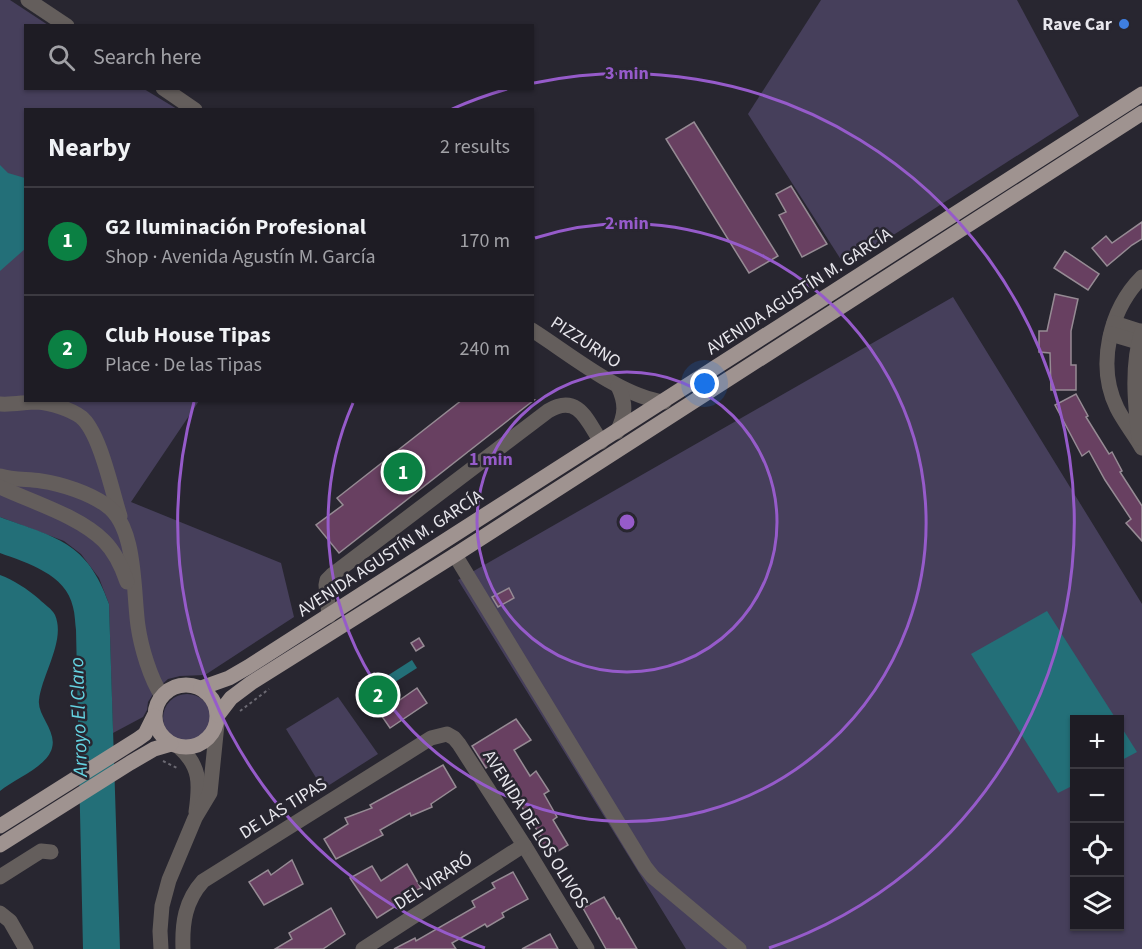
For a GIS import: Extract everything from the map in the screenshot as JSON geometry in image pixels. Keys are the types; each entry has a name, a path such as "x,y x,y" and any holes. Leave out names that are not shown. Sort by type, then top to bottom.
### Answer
{"main road":[{"name":"AVENIDA AGUSTÍN M. GARCÍA","path":"201,688 229,678 329,616 1142,94"},
{"name":"AVENIDA AGUSTÍN M. GARCÍA","path":"217,719 231,698 251,683 455,555 1142,113"},
{"path":"0,826 145,734 154,716 156,705 170,689 180,685 201,688 216,704 217,719 206,741 197,746 174,745 154,749 0,845"},
{"path":"154,716 156,727 162,736 174,745"}],"street":[{"path":"28,0 64,24"},
{"path":"166,90 192,108"},
{"path":"1141,446 1117,408 1110,391 1107,357 1112,329 1124,298 1142,277"},
{"path":"1112,329 1141,335 1135,385 1141,446"},
{"name":"PIZZURNO","path":"534,331 618,386 638,396 664,402"},
{"name":"PIZZURNO","path":"617,432 625,409 618,386"},
{"path":"0,404 17,405 38,402 62,407 82,418 98,443 126,535 138,629 154,684 162,696"},
{"path":"329,616 326,585 332,575 548,411 563,404 571,405 584,416 601,442"},
{"path":"0,477 43,481 84,494 107,505 120,519"},
{"path":"0,487 81,524 104,541 119,561 136,603"},
{"path":"455,555 645,867 653,877 739,949"},
{"path":"161,949 160,917 165,892 195,818 210,793 217,719"},
{"name":"AVENIDA DE LOS OLIVOS","path":"447,734 459,744 587,949"},
{"name":"DE LAS TIPAS","path":"183,949 185,910 195,890 203,881 431,738 447,734"},
{"path":"174,745 189,756 197,774 199,786 195,818"},
{"name":"DEL VIRARÓ","path":"363,949 524,845"},
{"path":"0,877 41,851 51,852"},
{"path":"1,914 10,921 26,949"}],"path":[{"path":"161,760 181,771"}],"shaded area":[{"path":"0,0 10,0 46,24 24,24 24,90 146,90 175,108 24,108 24,402 198,402 131,502 281,563 294,617 205,675 168,679 155,691 143,717 113,733 109,604 99,578 81,554 64,541 0,517"},
{"path":"821,0 1017,0 1079,116 845,266 748,114"},
{"path":"953,297 1142,604 1142,949 686,949 458,580"},
{"path":"182,694 192,694 204,701 211,713 211,723 204,735 192,742 182,742 167,731 163,723 163,713 174,698"},
{"path":"338,697 378,754 323,789 286,729"}],"water":[{"path":"0,165 8,173 24,178 24,250 0,271"},
{"name":"Arroyo El Claro","path":"0,517 53,537 80,554 91,567 109,604 120,949 83,949 76,630 73,607 69,596 54,578 44,571 0,553"},
{"path":"0,575 20,585 54,613 58,635 39,700 39,706 52,735 52,748 49,755 37,767 0,791"},
{"path":"1047,611 1113,715 1070,715 1070,787 1058,793 971,654"},
{"path":"412,660 417,668 392,684 387,676"},
{"path":"1124,731 1137,752 1124,759"}],"building":[{"path":"694,122 778,256 749,273 666,139"},
{"path":"791,186 827,244 802,257 779,215 786,212 776,194"},
{"path":"1142,222 1142,239 1107,266 1092,248 1106,236 1112,243"},
{"path":"1065,251 1099,274 1088,290 1054,268"},
{"path":"1055,294 1078,299 1071,331 1071,365 1076,365 1076,390 1051,390 1050,353 1039,352 1039,331 1047,331"},
{"path":"1076,394 1088,416 1086,417 1109,454 1112,452 1122,471 1120,472 1142,506 1142,541 1126,523 1131,519 1089,451 1082,456 1055,405"},
{"path":"459,402 531,402 339,553 316,525 343,505 337,498"},
{"path":"509,588 514,598 498,607 492,597"},
{"path":"419,638 424,646 416,651 411,643"},
{"path":"374,673 394,704 417,688 427,703 390,728 359,683"},
{"path":"516,719 531,740 514,750 530,776 536,771 549,791 544,794 557,817 553,820 568,845 547,858 537,838 541,836 506,783 503,784 492,764 486,768 472,746"},
{"path":"443,765 456,787 431,804 432,807 411,816 410,813 380,830 383,835 336,859 324,839 348,824 345,818 372,808 370,805"},
{"path":"292,860 303,884 264,905 249,882 268,870 271,875"},
{"path":"407,864 421,888 393,901 396,906 377,918 350,878 372,866 381,881"},
{"path":"513,872 528,899 502,913 504,917 487,927 485,924 452,943 456,949 394,949 415,938 416,941 475,907 472,901 495,888 492,883"},
{"path":"604,897 637,949 606,949 583,908"},
{"path":"331,908 345,934 323,949 275,949 292,939 289,933"},
{"path":"550,934 558,949 522,949"}],"place":[{"name":"Rave Car","path":"1124,24"},
{"name":"G2 Iluminación Profesional","path":"403,472"},
{"name":"Club House Tipas","path":"378,695"}]}
